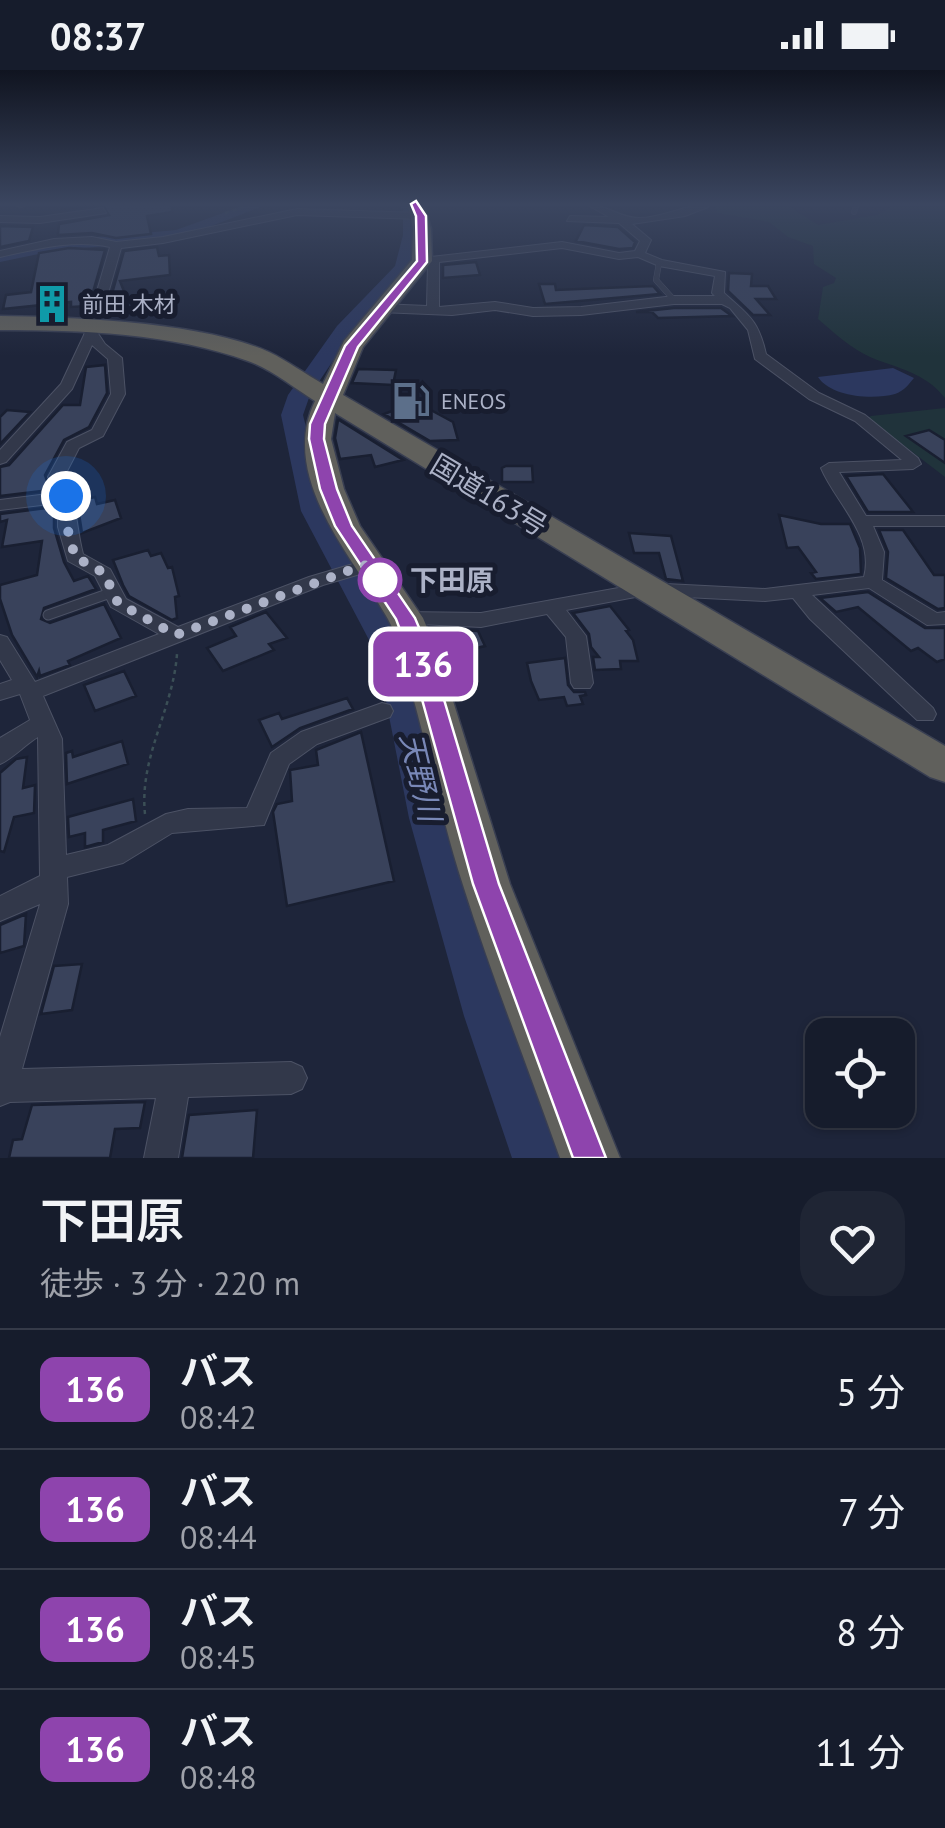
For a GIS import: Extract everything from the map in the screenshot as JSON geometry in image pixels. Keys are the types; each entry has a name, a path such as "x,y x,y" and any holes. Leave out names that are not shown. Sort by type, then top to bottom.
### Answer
{"highway":[{"path":"427,255 428,261 380,308 314,388 316,439 328,489 361,567 406,618 486,884 590,1158"},
{"name":"国道163号","path":"0,323 91,331 260,356 945,766"}],"street":[{"path":"0,459 67,386 91,331 100,255"},
{"path":"432,311 428,261 480,255"},
{"path":"641,255 721,274 718,294 734,305 754,330 760,356 814,396 860,418 910,458 912,464 905,467 829,468 876,556 878,570 872,582"},
{"path":"380,308 432,311 495,306 532,312 596,311 674,300 724,300"},
{"path":"91,331 116,358 118,394 98,433 73,445 58,469 58,485 66,496 67,527 75,557 104,573 118,603 176,635"},
{"path":"0,505 66,496"},
{"path":"861,522 945,520"},
{"path":"18,690 361,567"},
{"path":"406,618 481,620 554,609 620,591 739,595 872,582 934,620 945,618"},
{"path":"798,591 817,614 935,712"},
{"path":"554,609 576,636 582,683"},
{"path":"0,642 18,690 50,739 54,904 1,1088 291,1078"},
{"path":"0,909 52,876 114,855 166,824 188,818 255,818 279,759 309,738 382,711"},
{"path":"876,726 935,712"},
{"path":"0,756 8,744 43,723"},
{"path":"161,1158 175,1082"}],"lane":[{"path":"659,262 656,280 674,300"},
{"path":"48,615 113,592"}],"path":[{"path":"150,835 142,801 143,766 176,680 176,635"}],"shaded area":[{"path":"813,255 945,255 945,398 920,377 856,350 818,319 823,287 836,278 814,264"},
{"path":"945,408 945,477 868,418 871,416"}],"water":[{"path":"893,368 914,378 901,391 886,396 842,393 818,377"}],"building":[{"path":"39,255 104,255 89,306 71,307 71,302 3,309 6,295 31,292"},
{"path":"123,255 169,255 170,275 120,281 127,299 110,301"},
{"path":"476,262 480,275 443,278 443,265"},
{"path":"729,273 752,274 751,286 768,286 776,299 756,299 770,315 753,315 728,291"},
{"path":"539,284 555,284 556,290 653,286 660,294 545,304"},
{"path":"721,308 732,316 658,318 652,312 636,312"},
{"path":"105,365 107,393 89,427 64,440 45,475 50,490 0,496 0,467 9,465 63,405 80,405 86,367"},
{"path":"358,369 396,370 393,385 352,383"},
{"path":"416,402 453,422 458,440 430,441 384,414"},
{"path":"7,410 30,412 0,444 0,417"},
{"path":"338,420 403,460 375,467 371,455 340,459 335,438"},
{"path":"929,430 945,440 945,463 906,436"},
{"path":"532,466 533,482 502,482 502,468"},
{"path":"883,474 913,512 868,512 846,476"},
{"path":"95,497 97,504 115,500 121,518 82,533 77,501"},
{"path":"54,507 54,528 64,562 74,581 88,576 96,589 44,608 41,619 50,623 104,604 121,638 68,661 70,665 40,676 39,671 37,677 12,635 0,599 0,585 37,575 42,541 2,547 7,520 0,522 0,514"},
{"path":"779,515 821,524 850,524 860,548 861,574 816,579 811,573 816,572 798,547 787,548"},
{"path":"879,530 903,530 934,575 945,575 945,608 938,609 886,578 888,552"},
{"path":"629,533 671,536 683,581 666,579 659,553 634,553"},
{"path":"148,550 151,556 161,553 168,568 172,567 179,596 175,597 177,618 172,620 129,596 113,560"},
{"path":"868,592 925,628 945,628 945,659 937,662 918,648 911,651 858,607 836,612 820,598"},
{"path":"610,606 629,630 626,631 633,640 638,661 620,661 621,669 595,670 593,657 599,657 591,647 589,634 573,613"},
{"path":"266,612 287,638 269,644 274,650 223,671 207,648 236,636 230,627"},
{"path":"456,630 478,631 485,646 463,651"},
{"path":"565,658 568,685 574,692 585,692 580,696 583,704 567,706 564,697 539,700 527,663"},
{"path":"124,671 136,696 95,711 84,685"},
{"path":"347,698 353,709 300,728 272,747 259,720 279,713 282,719"},
{"path":"361,732 394,881 287,906 273,812 277,804 292,801 290,770 318,765 316,750"},
{"path":"122,741 128,764 67,784 66,753 72,751 73,757"},
{"path":"27,757 23,788 35,785 34,813 14,817 4,852 0,851 0,773 16,759"},
{"path":"133,799 136,821 103,830 103,842 85,847 85,833 69,837 68,817"},
{"path":"26,914 24,946 0,953 0,925"},
{"path":"82,964 72,1010 41,1014 54,966"},
{"path":"145,1102 140,1128 115,1129 110,1158 9,1158 13,1140 22,1139 32,1105"},
{"path":"257,1110 253,1158 182,1158 189,1115"}],"waterway":[{"path":"0,257 11,255"},
{"name":"天野川","path":"406,255 403,267 344,330 299,395 292,415 314,511 393,655 428,818 487,1016 537,1158"}],"bus line":[{"name":"136","path":"423,255 417,271 380,308 352,346 317,424 316,439 328,489 344,526 406,618 486,884 590,1158"}],"place":[{"name":"前田 木材","path":"52,304"},
{"name":"ENEOS","path":"411,401"},
{"name":"下田原","path":"380,580"}],"route":[{"path":"66,496 67,527 75,557 104,573 118,603 176,635 370,564 380,580"}]}
